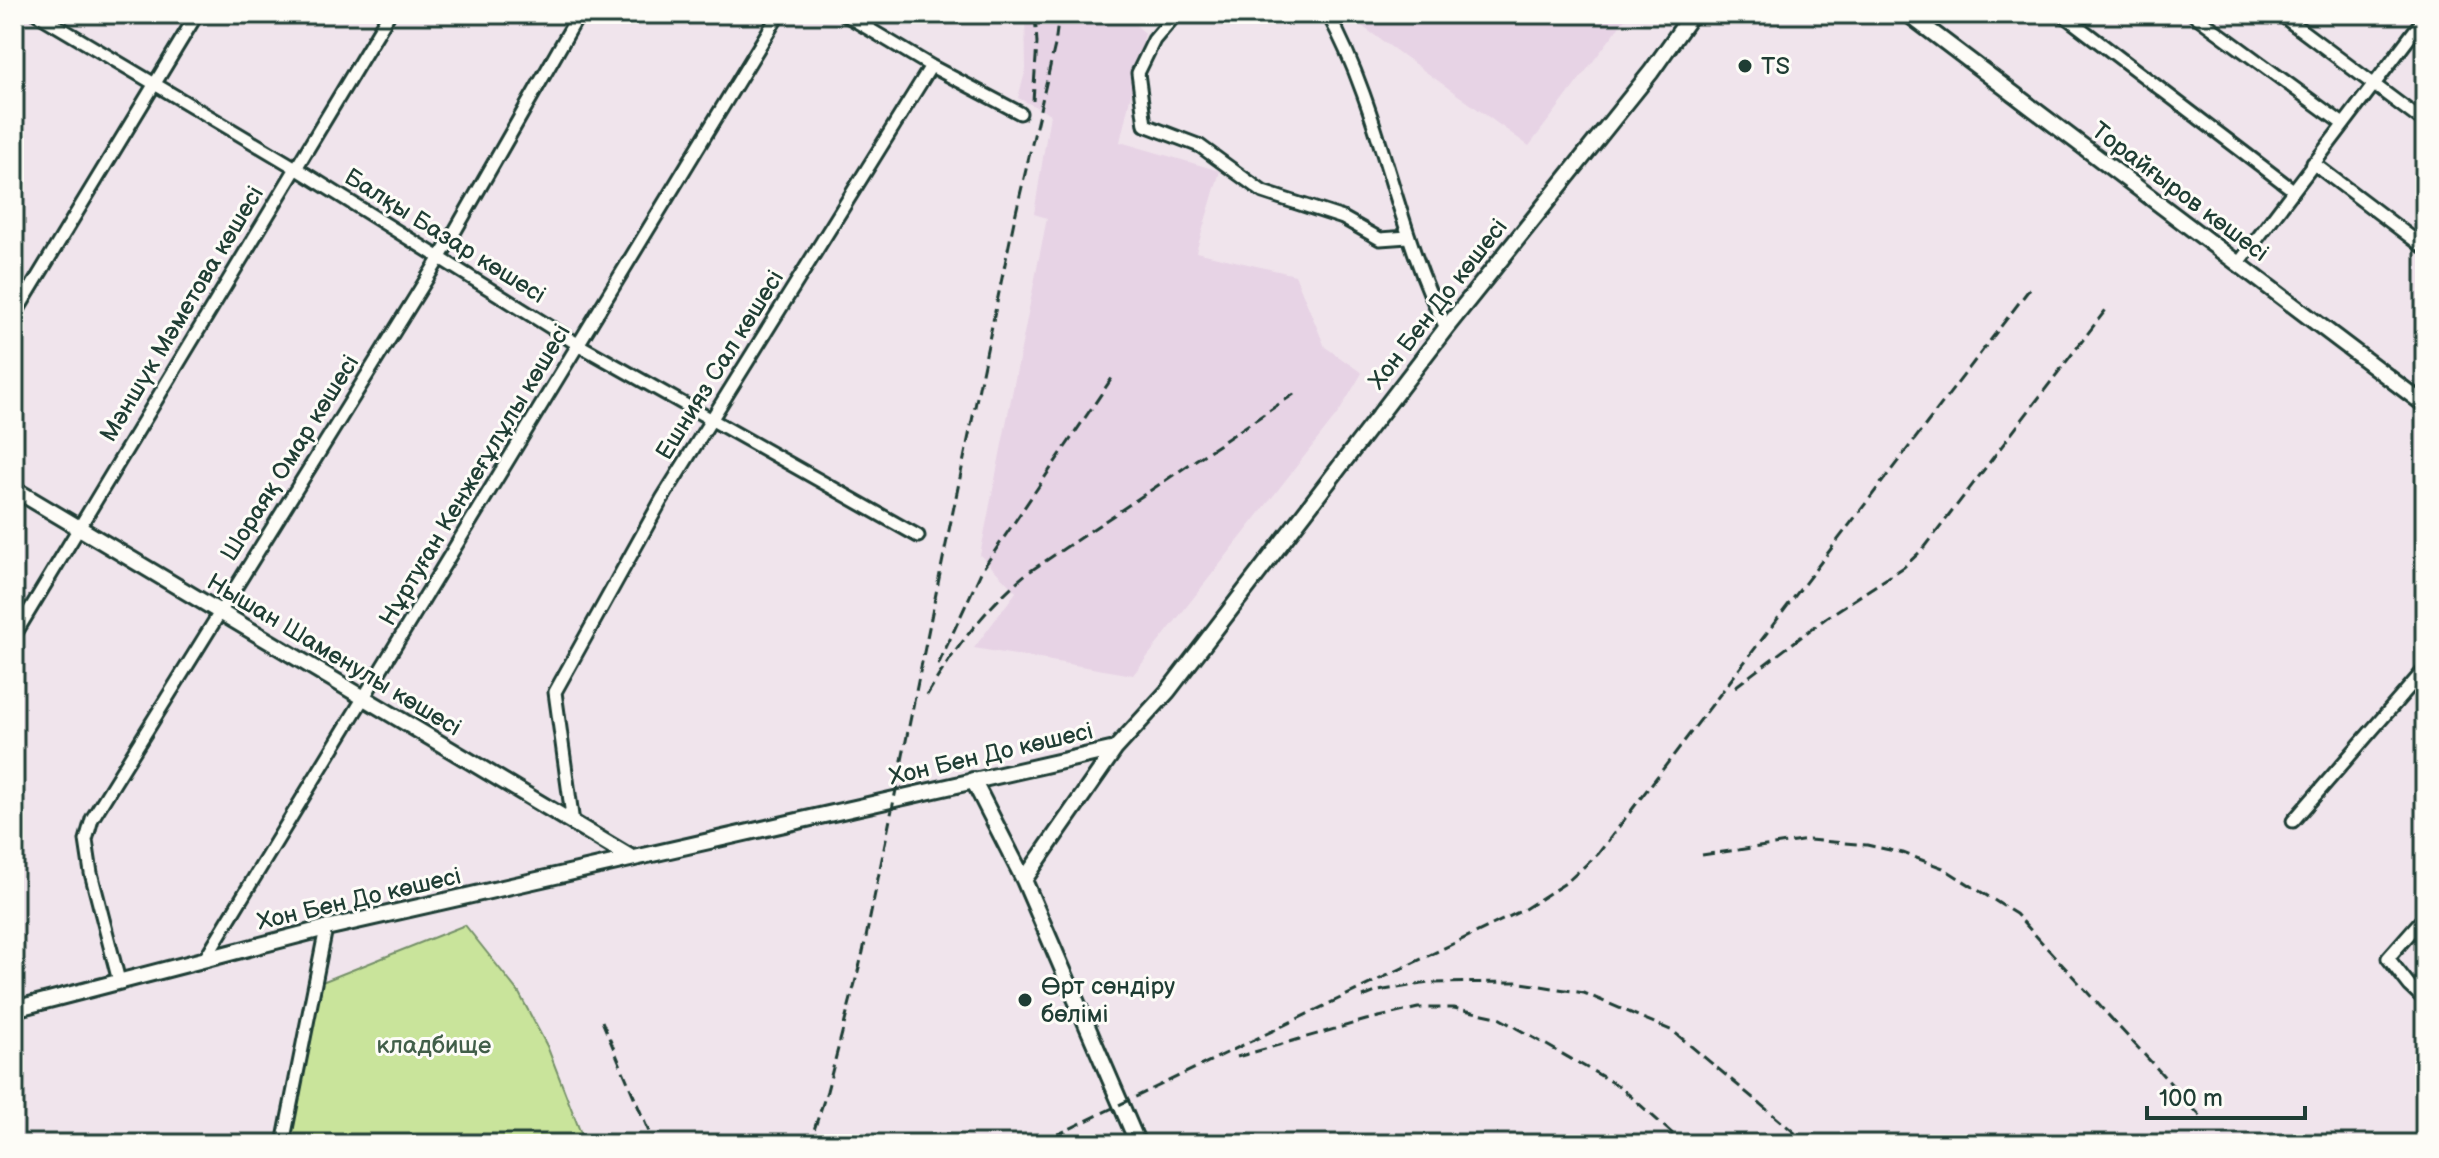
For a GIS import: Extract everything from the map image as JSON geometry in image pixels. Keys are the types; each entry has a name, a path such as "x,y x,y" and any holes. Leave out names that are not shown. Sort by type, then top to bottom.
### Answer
{"street":[{"name":"Балқы Базар көшесі","path":"37,14 296,168 579,345 918,536"},
{"path":"14,316 197,14"},
{"name":"Мәншүк Мәметова көшесі","path":"14,636 389,14"},
{"name":"Шораяқ Омар көшесі","path":"119,981 91,873 86,840 92,819 439,259 579,14"},
{"name":"Нұртуған Кенжеғұлұлы көшесі","path":"206,957 779,14"},
{"path":"844,14 931,66 1020,113"},
{"path":"1176,14 1154,40 1138,73 1145,125 1200,146 1263,192 1343,218 1380,239 1408,237"},
{"path":"1328,14 1345,45 1408,237 1446,328"},
{"name":"Хон Бен До көшесі","path":"14,1009 326,928 1115,749 1168,691 1446,328 1651,72 1692,14"},
{"name":"Торайғыров көшесі","path":"1908,14 2425,405"},
{"path":"2062,14 2293,190"},
{"path":"2193,14 2343,124"},
{"path":"2280,14 2425,123"},
{"path":"2238,264 2424,16"},
{"name":"Ешнияз Сал көшесі","path":"573,823 555,692 662,499 931,66"},
{"path":"2313,163 2425,248"},
{"name":"Нышан Шаменулы көшесі","path":"14,489 632,858"},
{"path":"2293,821 2425,669"},
{"path":"1024,880 1115,749"},
{"path":"973,780 1024,880 1138,1144"},
{"path":"2425,916 2388,958 2425,1000"},
{"path":"283,1144 326,928"}],"shaded area":[{"path":"1025,14 1123,14 1145,33 1120,142 1220,171 1196,252 1295,275 1325,347 1362,373 1339,412 1133,675 974,648 1016,592 980,555 1047,218 1034,214 1050,114 1018,98 1026,69"},
{"path":"1345,14 1629,14 1529,146"}],"green space":[{"name":"кладбище","path":"465,925 519,993 547,1046 585,1144 290,1144 322,982"}],"railway":[{"path":"1033,101 1037,43 1035,14"},
{"path":"805,1144 813,1133 827,1091 863,952 1014,221 1055,45 1059,14"},
{"path":"1038,1144 1523,910 1567,882 1598,854 2031,287"},
{"path":"1735,687 1826,618 1904,567 1925,547 2108,307"},
{"path":"938,665 982,570 1112,378"},
{"path":"927,695 972,630 1026,574 1297,392"},
{"path":"1702,855 1809,840 1867,845 1903,853 1943,868 2016,914 2203,1119"},
{"path":"1363,997 1378,991 1429,983 1516,982 1584,993 1673,1031 1808,1144"},
{"path":"1237,1057 1418,1008 1454,1008 1497,1017 1619,1086 1684,1144"},
{"path":"602,1021 654,1144"}],"place":[{"name":"TS","path":"1745,66"},
{"name":"Өрт сөндіру бөлімі","path":"1025,1000"}]}
